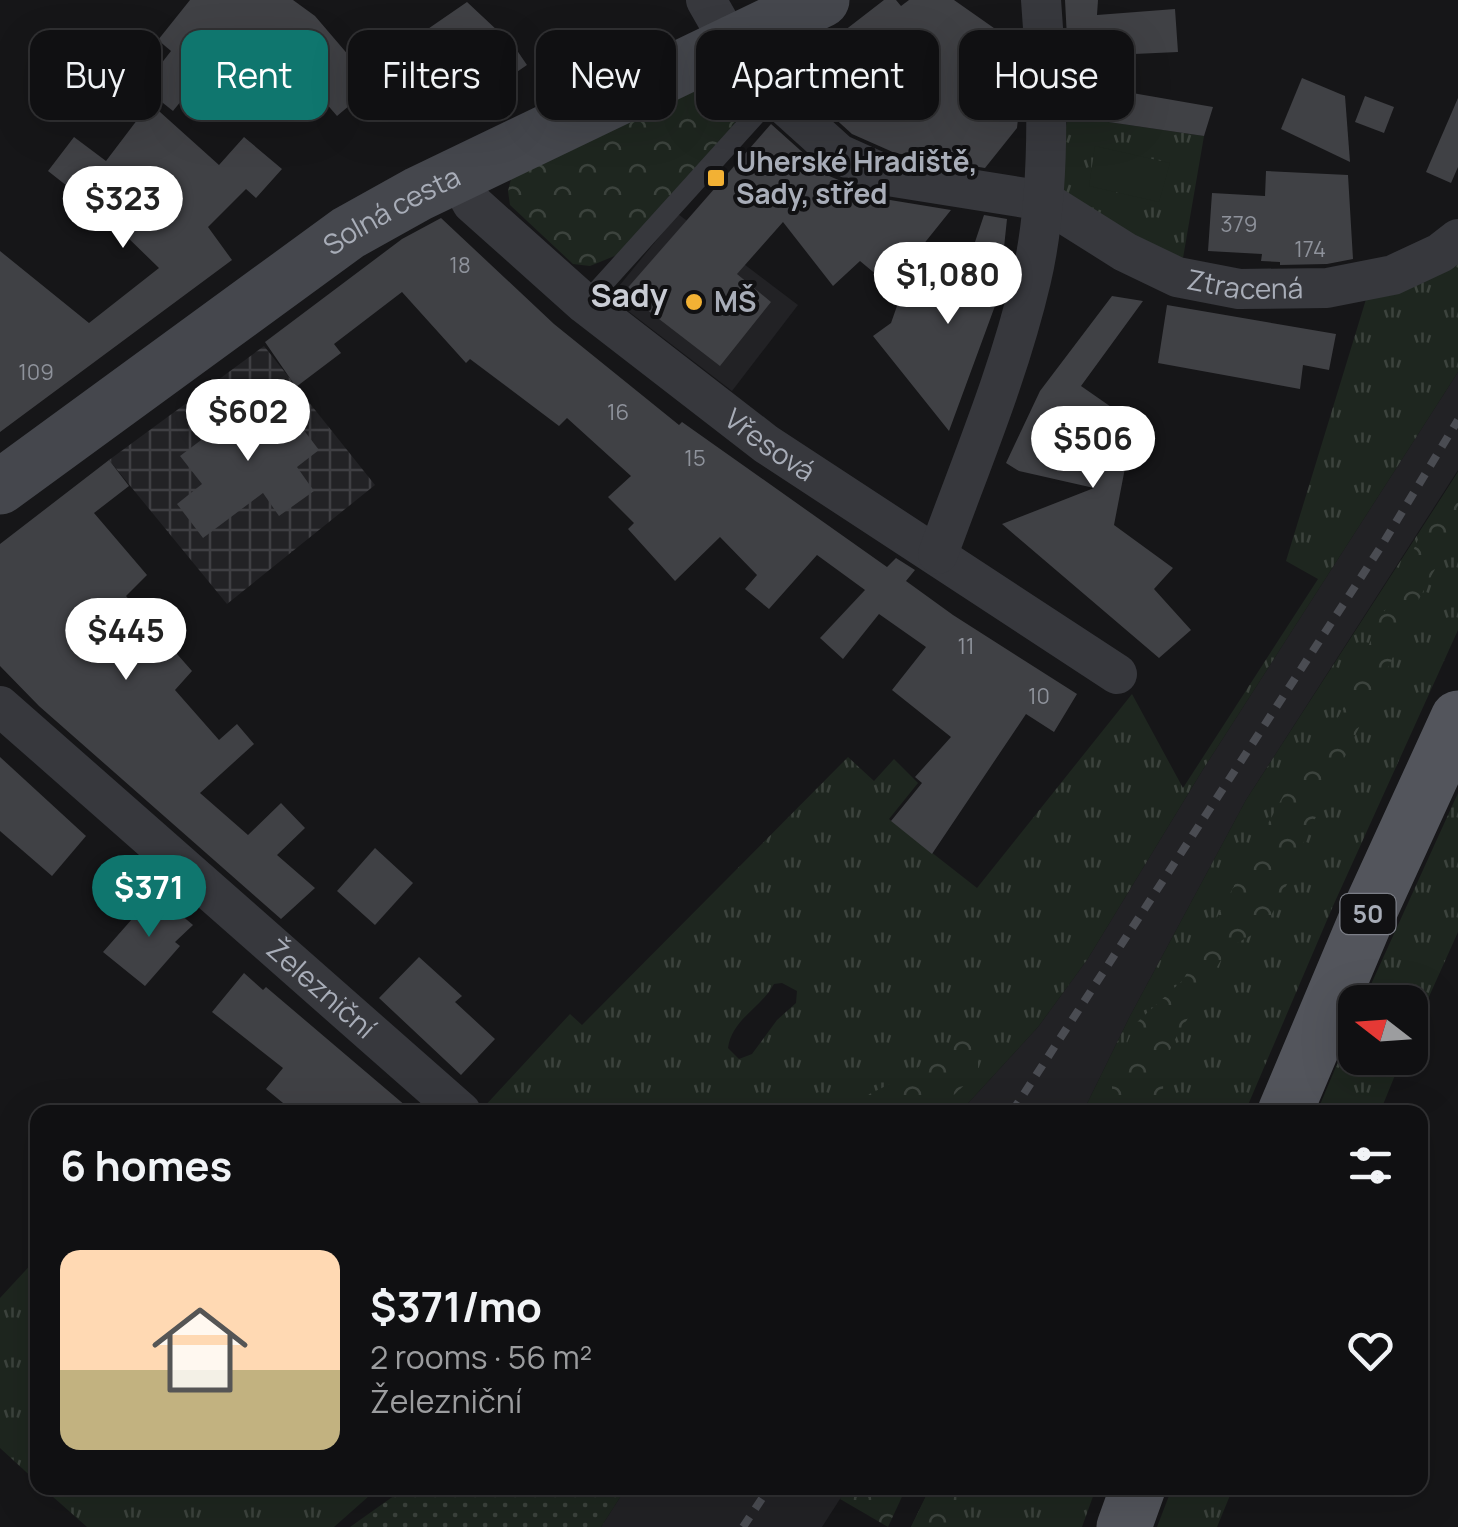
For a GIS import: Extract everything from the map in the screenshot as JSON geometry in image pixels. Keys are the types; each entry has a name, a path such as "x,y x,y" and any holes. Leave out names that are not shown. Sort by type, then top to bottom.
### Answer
{"main road":[{"name":"50","path":"1287,1105 1458,718"},
{"path":"1124,1527 1135,1495"}],"street":[{"name":"Solná cesta","path":"0,486 348,234 457,176 719,23 822,0"},
{"path":"938,554 1009,361 1032,277 1044,201 1041,0"},
{"path":"800,120 839,154 888,176 1044,201"},
{"name":"Vřesová","path":"457,176 472,204 585,304 766,444 1118,674"},
{"name":"Ztracená","path":"1044,201 1156,269 1239,289 1327,288 1393,274 1440,253 1458,240"},
{"name":"Železniční","path":"0,706 453,1105"}],"lane":[{"path":"585,304 751,120"}],"shaded area":[{"path":"678,214 798,305 732,391 610,297"},
{"path":"264,346 375,485 227,604 109,460"},
{"path":"1458,372 1458,470 1246,800 1086,1105 966,1105 1038,1027 1087,960 1202,771"},
{"path":"622,1495 843,1495 822,1527 601,1527"}],"green space":[{"path":"696,89 696,120 735,120 735,125 617,255 590,266 573,264 510,205 511,179 632,120 676,120 676,99"},
{"path":"1095,120 1204,136 1183,258 1108,227 1072,204 1061,190 1057,176 1067,122"},
{"path":"1095,146 1170,163 1159,202 1089,186"},
{"path":"1458,258 1458,372 1202,771 1087,960 1038,1027 966,1105 486,1105 570,1014 582,1025 848,757 874,781 894,759 918,783 889,819 977,888 1132,694 1183,788 1318,579 1286,561 1367,296","holes":["782,983 797,991 796,1003 777,1020 752,1054 739,1059 728,1048 735,1029 774,984"]},
{"path":"1458,472 1458,630 1248,1105 1086,1105 1246,800"},
{"path":"1458,472 1458,526 1402,631 1276,906 1263,927 1225,954 1178,1034 1164,1073 1164,1105 1112,1105 1112,1079 1135,1024 1183,980 1283,796 1320,750 1350,696 1379,618 1389,605 1424,526"},
{"path":"1458,793 1458,932 1428,999 1428,985 1371,985"},
{"path":"964,1038 978,1042 978,1072 943,1105 847,1105 908,1075 949,1044"},
{"path":"1338,1062 1338,1075 1395,1075 1383,1105 1320,1105"},
{"path":"30,1266 30,1476 0,1448 0,1298"},
{"path":"51,1495 369,1496 334,1527 87,1527"},
{"path":"395,1495 622,1495 601,1527 350,1527"},
{"path":"843,1495 903,1495 888,1527 840,1499"},
{"path":"927,1495 1093,1495 1082,1527 911,1527"},
{"path":"927,1495 955,1495 962,1527 911,1527"},
{"path":"1169,1495 1230,1495 1217,1527 1157,1527"}],"building":[{"path":"190,0 293,0 327,30 181,30 181,101 173,111 161,101 161,64 171,51 161,43 161,36"},
{"path":"884,0 896,0 901,6 909,0 954,0 997,30 959,30 959,120 1018,120 1017,128 985,168 895,153 852,134 837,120 939,120 939,30 845,30"},
{"path":"1065,0 1098,0 1097,15 1175,9 1178,52 1134,54 1134,30 1067,30"},
{"path":"467,2 497,30 426,30"},
{"path":"328,31 348,55 348,107 337,116 328,106"},
{"path":"516,49 527,65 516,73"},
{"path":"1302,78 1345,96 1350,162 1281,129"},
{"path":"1134,93 1213,107 1204,136 1095,120 1134,120"},
{"path":"1365,96 1394,107 1384,133 1355,122"},
{"path":"1458,98 1458,167 1451,183 1426,172"},
{"path":"161,113 219,165 244,137 282,169 256,198 246,189 208,227 232,260 0,432 0,251 89,323 159,268 83,194 81,197 48,171 74,137 106,161 137,120 161,120"},
{"path":"771,124 829,176 884,199 951,210 890,286 860,261 833,286 783,222 737,274 771,302 720,366 624,292"},
{"path":"1266,171 1348,175 1353,259 1280,265 1261,261 1262,254 1208,251 1212,193 1265,196"},
{"path":"984,215 1007,219 999,295 949,431 873,336 891,323 903,289 954,305"},
{"path":"441,218 554,324 679,425 682,422 887,567 896,558 915,570 906,581 1077,694 1054,732 1026,714 932,854 891,821 922,783 915,777 951,737 892,690 926,647 879,614 843,659 820,638 865,590 817,555 769,609 745,589 757,575 720,537 675,581 628,529 634,523 608,497 631,476 567,418 559,426 470,359 466,363 402,292 334,344 341,353 296,387 265,342 402,239"},
{"path":"1112,296 1143,301 1081,386 1150,434 1125,468 1114,525 1173,568 1154,589 1191,630 1159,658 1002,524 1094,488 1019,471 1006,463 1040,391"},
{"path":"1167,305 1336,334 1329,370 1303,365 1300,389 1158,363"},
{"path":"271,387 319,450 297,467 314,491 279,516 263,493 203,538 177,504 202,484 180,456"},
{"path":"109,460 129,486 94,513 147,575 126,596 192,671 175,690 219,740 237,724 254,744 200,793 248,835 281,803 305,828 277,855 315,888 281,919 39,706 0,666 0,544"},
{"path":"0,757 86,836 52,876 0,831"},
{"path":"375,848 413,883 375,925 337,891"},
{"path":"155,893 193,925 175,942 180,946 145,986 103,952"},
{"path":"419,957 462,996 455,1002 495,1039 461,1075 379,998"},
{"path":"244,973 263,990 266,987 405,1105 285,1105 266,1089 283,1068 212,1012"}],"railway":[{"path":"1017,1105 1382,545 1458,420"},
{"path":"743,1527 764,1495"}],"place":[{"name":"Uherské Hradiště, Sady, střed","path":"716,178"},
{"name":"MŠ","path":"694,302"}],"district":[{"name":"Sady","path":"629,296"}]}
